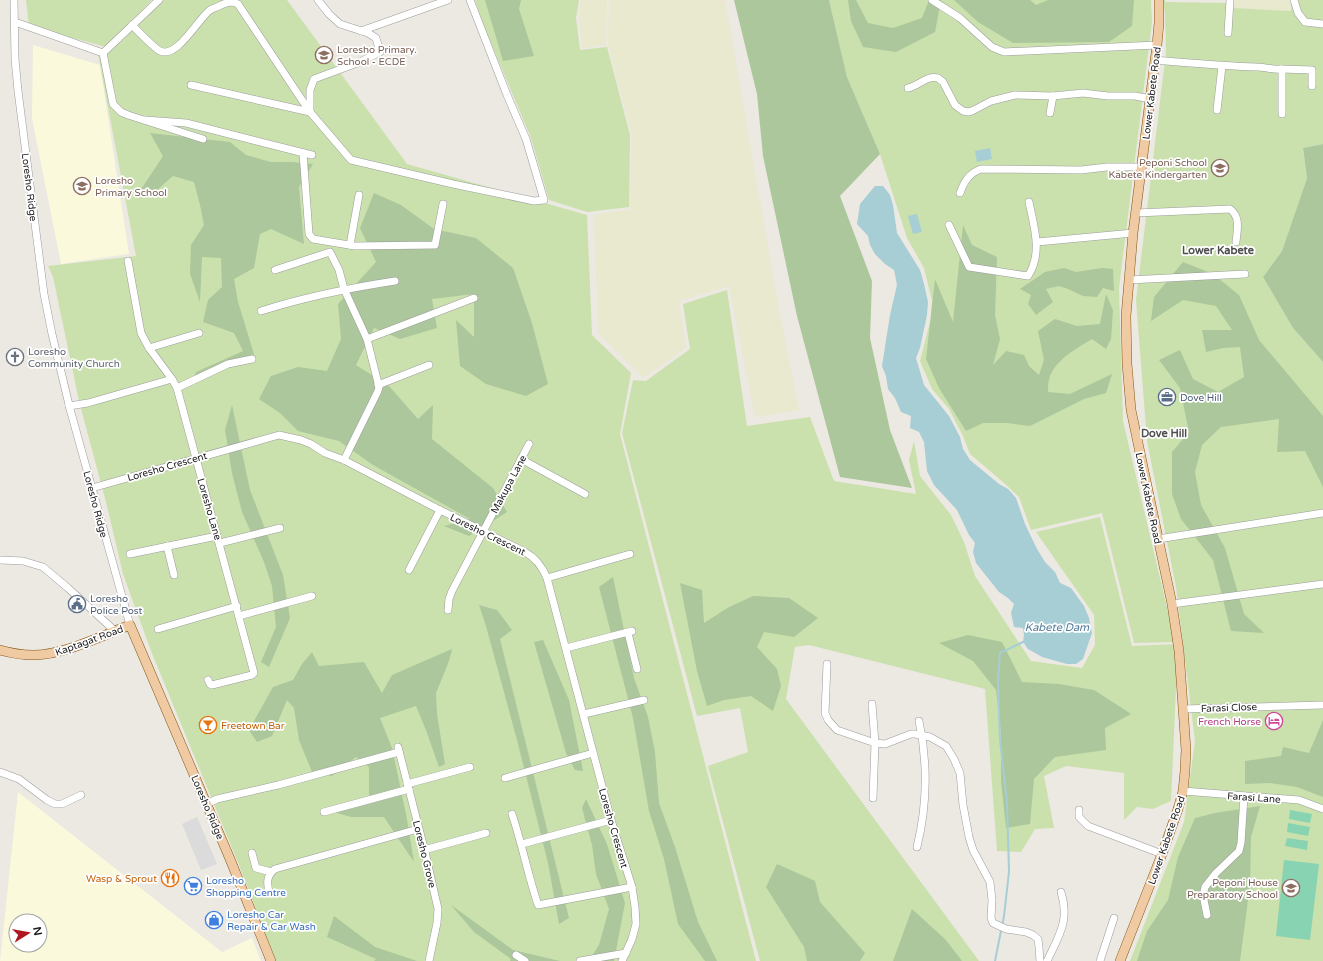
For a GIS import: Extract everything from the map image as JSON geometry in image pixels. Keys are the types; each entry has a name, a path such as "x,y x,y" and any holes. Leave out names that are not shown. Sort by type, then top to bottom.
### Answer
{"main road":[{"name":"Lower Kabete Road","path":"1120,961 1162,854 1183,791 1186,750 1179,651 1172,604 1137,443 1129,399 1127,364 1126,332 1133,233 1158,45 1159,0"},
{"name":"Kaptagat Road","path":"0,650 34,655 50,653 63,650 130,625"},
{"name":"Loresho Ridge","path":"130,625 242,887 271,961"}],"street":[{"name":"Loresho Ridge","path":"14,0 14,48 18,91 43,287 52,334 69,406 130,625"},
{"path":"104,53 159,0"},
{"path":"361,30 448,0"},
{"path":"132,26 159,51 166,53 172,51 179,45 210,10 228,2 234,2 238,4 310,112 351,160 534,201 544,200 526,139 470,0"},
{"path":"932,0 960,18 992,47 1004,52 1158,45"},
{"path":"1228,33 1230,0"},
{"path":"1294,0 1298,13 1305,22 1323,24"},
{"path":"310,112 310,90 314,79 360,62 380,52 376,38 361,30 340,24 329,14 322,1"},
{"path":"15,22 104,53"},
{"path":"104,53 113,104 121,112 203,139"},
{"path":"1155,60 1222,66 1262,67 1276,70 1281,68 1312,70 1312,86"},
{"path":"1217,110 1222,66"},
{"path":"1281,68 1282,114"},
{"path":"908,88 914,87 929,78 938,78 943,82 956,104 964,111 968,112 991,101 1015,94 1053,96 1083,93 1151,98"},
{"path":"191,85 310,112"},
{"path":"1050,113 1053,96"},
{"path":"144,120 186,123 312,155"},
{"path":"303,153 307,212 311,236 313,239 350,245 435,245 443,204"},
{"path":"960,193 967,179 975,171 981,169 1082,170 1107,167 1142,167"},
{"path":"350,245 359,195"},
{"path":"948,225 967,265 971,268 1028,276 1033,268 1037,242 1029,202"},
{"path":"1136,213 1230,210 1236,216 1236,242"},
{"path":"1037,242 1133,233"},
{"path":"275,270 330,252 344,289 367,339 378,385 377,396 344,460"},
{"name":"Loresho Lane","path":"128,261 141,333 149,348 177,388 254,673 252,675 212,685 208,680"},
{"path":"1129,280 1245,274"},
{"path":"261,311 285,303 344,289 395,281"},
{"path":"367,339 474,298"},
{"path":"149,348 199,333"},
{"path":"177,388 228,364 252,359"},
{"path":"378,385 429,366"},
{"path":"69,406 88,403 172,379"},
{"name":"Loresho Crescent","path":"92,488 279,435 287,436 311,444 326,453 344,460 532,556 543,568 547,578 611,820 632,887 636,924 632,939 622,961"},
{"name":"Makupa Lane","path":"448,610 449,599 452,591 529,444"},
{"path":"521,459 585,494"},
{"path":"410,570 440,510"},
{"path":"1158,539 1323,514"},
{"path":"220,544 280,528"},
{"path":"130,554 217,536"},
{"path":"167,546 174,575"},
{"path":"547,578 630,554"},
{"path":"0,560 23,560 43,567 73,592 115,631"},
{"path":"1172,604 1323,584"},
{"path":"239,616 312,596"},
{"path":"158,629 237,606"},
{"path":"566,648 630,632 637,669"},
{"path":"827,664 825,713 828,720 837,730 875,743 885,744 910,734 920,734 922,736 930,736 946,746 957,766 961,781 963,805 973,850 990,882 992,900 991,918 994,923 1006,929 1026,932 1038,939 1040,946 1040,961"},
{"path":"584,714 644,700"},
{"path":"872,704 875,743 873,798"},
{"name":"Farasi Close","path":"1184,709 1323,705"},
{"path":"917,847 922,829 925,800 925,775 922,736 919,721"},
{"name":"Loresho Grove","path":"206,804 217,799 278,785 398,750 439,915 429,961"},
{"path":"504,778 593,753"},
{"path":"324,812 470,767"},
{"path":"0,772 19,778 47,800 55,804 62,804 81,795"},
{"name":"Farasi Lane","path":"1183,791 1299,800 1323,809"},
{"path":"1207,915 1203,895 1205,887 1224,864 1232,859 1239,851 1241,844 1244,796"},
{"path":"1080,810 1079,817 1088,826 1162,854"},
{"path":"512,814 522,844 538,905 632,887"},
{"path":"522,844 611,820"},
{"path":"269,892 267,880 270,872 275,869 418,829"},
{"path":"424,850 486,833"},
{"path":"252,853 256,868 270,872"},
{"path":"1047,961 1059,938 1062,928 1064,902 1061,892"},
{"path":"1100,961 1114,918"},
{"path":"580,961 626,953"},
{"path":"516,956 525,961"}],"shaded area":[{"name":"Loresho Primary School","path":"33,45 100,65 129,254 61,264 32,118"},
{"path":"18,792 222,952 252,938 261,961 0,961"},
{"path":"197,817 217,864 201,870 182,824"}],"green space":[{"path":"26,0 152,0 106,47 29,26"},
{"path":"162,0 287,0 407,164 587,215 592,335 631,373 620,434 756,961 276,961 239,865 151,651 123,574 107,506 79,401 53,277 48,266 136,256 98,54 120,43"},
{"path":"475,0 579,0 576,18 580,50 607,47 630,135 629,207 587,212 549,200 531,138 483,24"},
{"path":"485,0 521,0 519,9 534,56 503,61"},
{"path":"581,0 607,0 606,45 582,48 579,18"},
{"path":"609,0 725,0 779,310 799,410 755,417 729,286 679,301 686,348 643,378 599,334 593,215 630,209 632,136 608,45"},
{"path":"734,0 829,0 847,77 880,154 840,196 872,281 870,338 890,430 912,488 840,477 797,316 763,156 757,94"},
{"path":"829,0 1151,0 1152,22 1119,288 1123,421 1175,642 1134,643 1102,513 1031,530 1019,497 970,454 963,436 949,409 932,389 920,361 931,318 932,301 924,268 907,238 880,154 847,77"},
{"path":"848,0 856,0 868,23 893,28 922,18 929,0 941,0 935,32 896,52 863,47 851,21"},
{"path":"954,0 1030,0 1036,5 1048,0 1134,0 1132,26 1109,42 1013,43 978,22"},
{"path":"1163,0 1165,0 1165,2 1227,3 1233,8 1291,11 1292,0 1323,0 1323,144 1303,148 1307,178 1282,251 1263,277 1293,328 1323,362 1323,961 1130,961 1184,822 1195,741 1176,587 1147,441 1136,300 1166,52"},
{"path":"1233,0 1292,0 1291,11 1232,8"},
{"path":"150,133 230,142 246,155 271,162 313,164 299,187 304,244 271,229 260,234 254,268 234,279 238,302 254,354 192,382 196,372 243,351 234,333 203,322 208,300 222,287 221,258 202,257 200,302 190,274 191,245 204,225 194,182 173,176 148,198 140,191 163,156"},
{"path":"1323,144 1323,362 1293,328 1263,277 1282,251 1307,178 1303,148"},
{"path":"374,193 401,205 434,229 476,238 513,268 532,323 548,384 526,396 486,384 460,366 456,320 474,337 474,294 432,299 437,328 400,339 374,328 356,365 389,386 418,419 433,405 432,439 493,488 507,512 469,536 444,526 470,519 373,465 339,441 298,431 280,413 259,399 271,376 298,367 327,371 341,339 338,304 376,262 360,228"},
{"path":"963,225 972,245 997,257 995,315 1000,339 993,365 1006,351 1024,355 1029,366 1039,375 1044,360 1038,331 1055,319 1077,326 1100,324 1106,294 1113,310 1111,339 1106,349 1092,339 1068,354 1053,370 1049,380 1048,392 1070,394 1112,374 1106,393 1084,399 1030,426 1007,423 983,423 966,431 939,388 926,359 935,279 953,322"},
{"path":"1183,262 1213,274 1239,295 1259,340 1323,416 1323,487 1305,451 1277,452 1279,419 1221,427 1202,445 1195,472 1201,505 1225,548 1244,614 1264,633 1231,631 1213,560 1181,519 1172,494 1172,452 1189,432 1180,388 1159,360 1180,350 1193,379 1218,392 1244,377 1240,347 1223,348 1206,352 1202,330 1232,330 1216,306 1183,300 1151,321 1154,297"},
{"path":"1064,268 1076,272 1102,268 1113,269 1114,291 1103,288 1097,297 1083,296 1059,286 1046,289 1053,302 1036,315 1028,304 1031,295 1020,289 1045,272"},
{"path":"727,290 747,426 810,417 834,481 916,494 909,460 914,441 920,476 951,515 964,542 975,576 1031,661 1082,668 1095,645 1094,615 1036,532 1100,517 1132,646 1178,644 1171,801 1153,809 1137,807 1124,820 1124,773 1066,766 1044,776 1054,828 1035,829 1021,852 997,851 985,689 809,645 795,647 786,699 979,961 760,961 708,766 748,752 740,708 697,716 622,433 633,380 646,381 690,349 683,304"},
{"path":"232,405 250,490 283,575 290,618 269,667 261,662 276,627 272,586 264,562 242,512 232,473 225,430"},
{"path":"613,577 634,678 648,717 655,752 659,803 675,847 698,922 717,961 705,961 678,924 664,859 649,811 633,718 599,587"},
{"path":"680,583 702,590 704,623 729,607 753,596 789,598 818,618 794,637 764,632 757,647 777,669 781,686 773,711 751,696 724,700 707,706 697,671"},
{"path":"479,605 497,610 512,630 500,639 569,918 559,924 548,863 517,740"},
{"path":"968,635 1002,642 1022,682 1059,684 1094,690 1131,714 1105,728 1106,750 1055,757 1034,779 1030,824 1006,828 1001,781 1001,732 996,690 973,661 939,643"},
{"path":"543,640 569,700 583,771 575,770 566,753 534,642"},
{"path":"452,649 449,661 436,693 437,714 445,764 439,767 416,706 380,718 392,748 406,814 414,862 384,817 351,817 330,811 369,802 369,767 356,757 332,776 312,772 299,740 294,708 287,700 272,736 257,742 249,730 273,687 293,680 302,664 312,652 319,666 364,662 382,693 392,675"},
{"path":"1323,720 1323,797 1297,787 1270,783 1245,784 1245,761 1281,756 1283,747 1309,753"},
{"path":"586,799 607,844 625,903 614,961 589,961 599,945 609,909 596,874 592,845 582,808"},
{"path":"1260,806 1251,837 1250,885 1240,961 1137,961 1147,931 1168,900 1178,857 1195,818 1215,813"},
{"path":"1290,810 1312,814 1310,823 1289,819"},
{"path":"1288,823 1310,827 1308,836 1287,832"},
{"path":"1287,838 1308,841 1307,850 1285,846"},
{"path":"1284,860 1319,864 1310,940 1276,936"},
{"path":"777,864 815,881 820,902 865,953 860,961 807,961 804,947 766,887"},
{"path":"451,905 513,950 560,961 510,961 511,959 474,932"},
{"path":"912,909 946,940 962,961 893,961"},
{"path":"334,916 375,947 417,961 374,961 376,959 327,937"}],"water":[{"path":"990,148 992,159 977,162 975,151"},
{"name":"Kabete Dam","path":"875,186 883,186 890,195 897,233 920,270 924,284 928,302 927,315 920,348 916,358 924,385 949,416 960,437 963,449 970,460 999,484 1008,489 1016,498 1025,524 1045,562 1055,572 1060,583 1071,588 1084,606 1089,618 1092,633 1083,659 1076,664 1067,664 1042,657 1028,649 1023,642 1023,628 1014,627 1011,613 1014,604 999,592 976,563 973,552 975,543 969,535 957,510 934,485 927,471 924,442 919,432 910,428 911,416 901,412 895,398 888,389 886,376 882,366 890,315 897,285 894,270 885,264 875,254 870,245 868,236 857,224 860,204"},
{"path":"917,214 922,232 913,234 908,216"}],"waterway":[{"path":"995,961 1004,916 1009,872 1007,802 1000,740 998,682 1000,653 1023,642"}],"place":[{"name":"Loresho Primary. School - ECDE","path":"324,55"},
{"name":"Peponi School Kabete Kindergarten","path":"1220,168"},
{"name":"Loresho Primary School","path":"82,186"},
{"name":"Loresho Community Church","path":"15,357"},
{"name":"Dove Hill","path":"1167,397"},
{"name":"Loresho Police Post","path":"77,604"},
{"name":"French Horse","path":"1274,721"},
{"name":"Freetown Bar","path":"208,725"},
{"name":"Wasp & Sprout","path":"170,878"},
{"name":"Loresho Shopping Centre","path":"193,886"},
{"name":"Peponi House Preparatory School","path":"1291,888"},
{"name":"Loresho Car Repair & Car Wash","path":"214,920"}],"district":[{"name":"Lower Kabete","path":"1218,250"},
{"name":"Dove Hill","path":"1164,433"}]}
